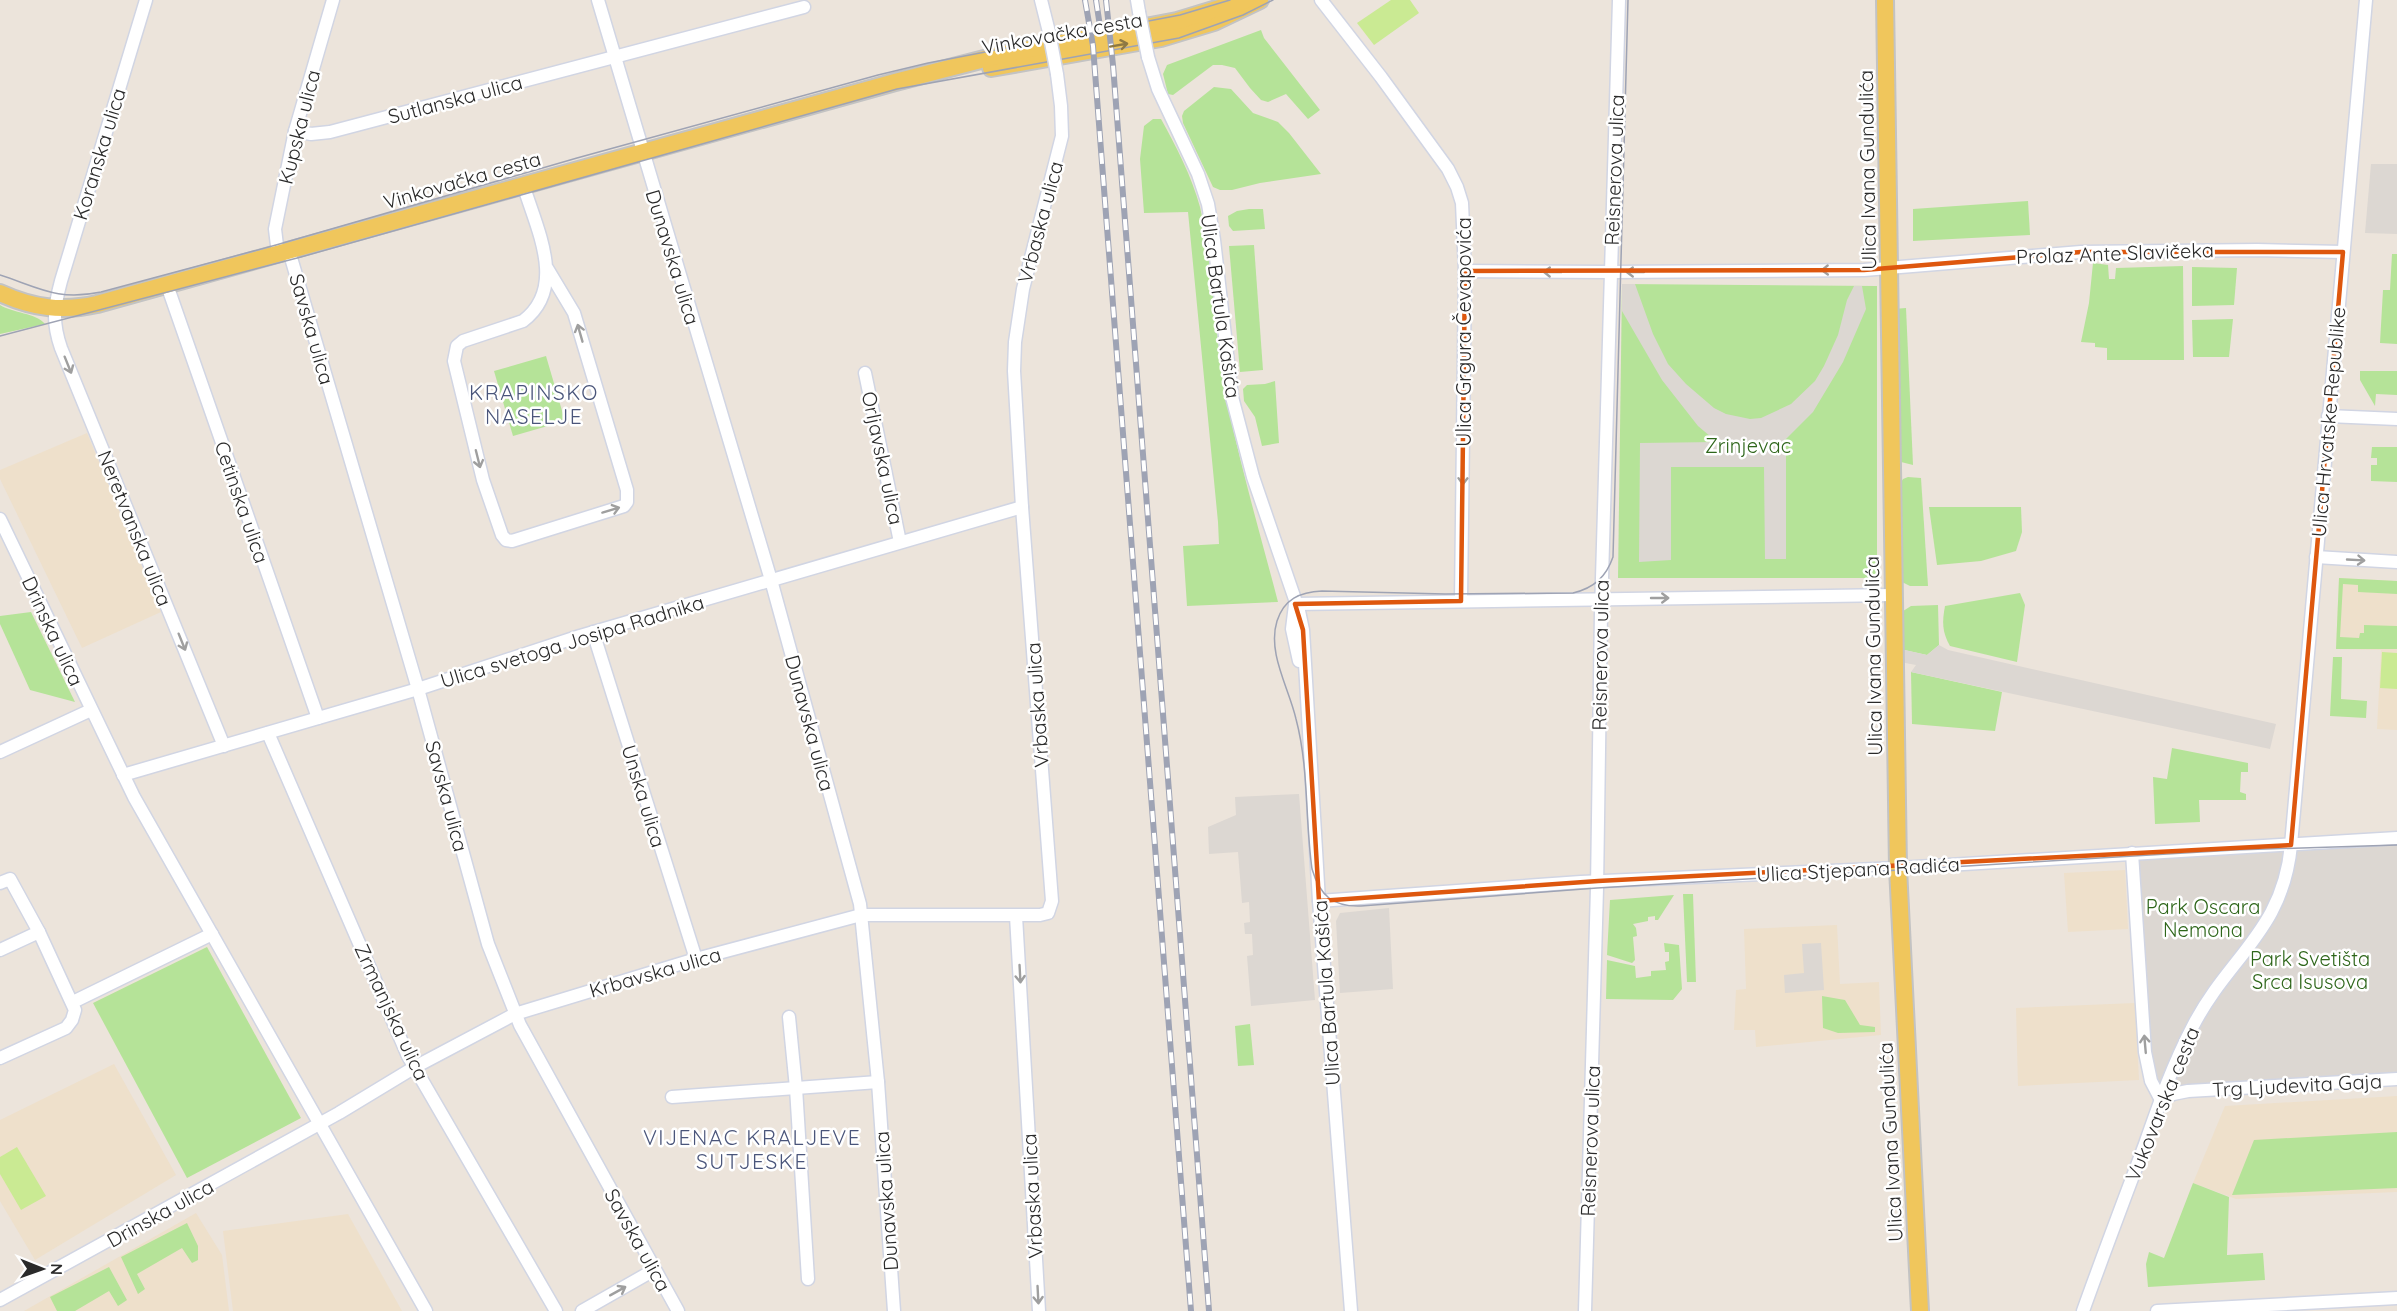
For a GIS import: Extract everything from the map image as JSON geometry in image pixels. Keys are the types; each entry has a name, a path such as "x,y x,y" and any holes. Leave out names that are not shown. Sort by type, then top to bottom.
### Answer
{"main road":[{"name":"Vinkovačka cesta","path":"0,293 22,302 55,309 83,307 895,82 1005,54 1177,21 1246,0"},
{"name":"Vinkovačka cesta","path":"936,73 989,68 1161,38 1214,22 1260,0"},
{"name":"Ulica Ivana Gundulića","path":"1885,0 1898,868 1920,1311"}],"street":[{"name":"Koranska ulica","path":"55,309 61,281 146,0"},
{"name":"Kupska ulica","path":"283,253 274,229 295,131 333,0"},
{"path":"598,0 613,58 642,151"},
{"name":"Vrbaska ulica","path":"1039,1311 1017,916 1045,914 1052,906 1014,371 1015,342 1023,289 1062,136 1057,74 1041,0"},
{"name":"Ulica Grgura Čevapovića","path":"1321,0 1448,169 1458,187 1462,203 1465,271 1461,601"},
{"name":"Reisnerova ulica","path":"1585,1311 1598,881 1601,598 1619,0"},
{"name":"Ulica Hrvatske Republike","path":"2291,844 2366,0"},
{"name":"Ulica Bartula Kašića","path":"1138,6 1148,57 1158,89 1204,189 1214,240 1232,397 1247,457 1303,630 1319,901 1351,1311"},
{"name":"Sutlanska ulica","path":"295,131 311,134 330,132 804,7"},
{"name":"Dunavska ulica","path":"642,151 771,580 861,915 878,1082 894,1311"},
{"path":"523,184 548,268 574,313 627,490 627,502 624,506 512,541 506,540 502,535 483,480 454,362 457,346 463,341 523,321 540,303 547,287 548,268"},
{"name":"Prolaz Ante Slavičeka","path":"1889,269 2038,254 2081,252 2257,250 2343,252"},
{"name":"Savska ulica","path":"283,253 418,689 488,944 515,1014 678,1311"},
{"path":"1465,271 1889,269"},
{"name":"Cetinska ulica","path":"166,285 318,718"},
{"path":"540,303 550,299 566,300"},
{"name":"Neretvanska ulica","path":"55,309 54,323 61,348 224,746"},
{"name":"Orljavska ulica","path":"865,373 900,542"},
{"path":"2328,416 2397,419"},
{"name":"Ulica svetoga Josipa Radnika","path":"123,775 418,689 593,632 1022,507"},
{"name":"Drinska ulica","path":"0,519 123,775 426,1311"},
{"path":"2316,558 2397,562"},
{"path":"1295,604 1893,595"},
{"name":"Unska ulica","path":"593,632 696,959"},
{"name":"Drinska ulica","path":"0,752 91,710"},
{"name":"Zrmanjska ulica","path":"268,733 404,1049 556,1311"},
{"name":"Ulica Stjepana Radića","path":"1319,901 1598,881 1898,868 2397,838"},
{"name":"Vukovarska cesta","path":"2083,1311 2161,1100 2193,1025 2217,988 2260,933 2276,907 2287,874 2291,844"},
{"path":"2132,853 2145,1052 2151,1081 2161,1100"},
{"path":"0,883 10,879 39,932 75,1010 66,1028 0,1058"},
{"name":"Krbavska ulica","path":"320,1124 415,1067 515,1014 696,959 861,915 1017,916"},
{"path":"0,950 39,932"},
{"path":"73,1002 212,934"},
{"path":"789,1017 796,1088 808,1279"},
{"name":"Trg Ljudevita Gaja","path":"2161,1100 2173,1094 2188,1091 2397,1079"},
{"path":"672,1097 878,1082"},
{"name":"Drinska ulica","path":"0,1300 320,1124"},
{"path":"582,1311 654,1270"},
{"path":"2157,1311 2397,1298"}],"highlighted area":[{"path":"2081,252 2343,252 2291,845 1598,881 1319,901 1303,630 1295,604 1461,601 1465,271 1864,270"}],"shaded area":[{"path":"2371,164 2397,164 2397,234 2365,233"},
{"path":"1622,284 1635,284 1653,334 1668,364 1686,384 1714,408 1726,414 1750,419 1761,418 1791,404 1815,381 1838,335 1847,300 1854,286 1862,286 1866,309 1843,362 1813,412 1783,442 1786,442 1786,559 1765,559 1764,467 1671,467 1671,560 1639,562 1640,443 1717,442 1698,426 1662,380 1622,311"},
{"path":"87,433 161,612 82,648 0,479 0,470"},
{"path":"2339,578 2397,581 2397,730 2377,729 2381,650 2336,649"},
{"path":"1939,645 1948,650 2276,724 2270,749 1911,672 1916,665 1900,662 1900,649 1927,655"},
{"path":"1299,794 1315,1000 1251,1006 1247,956 1253,955 1252,934 1245,934 1244,923 1250,922 1249,902 1242,903 1238,852 1209,854 1208,827 1236,815 1235,797"},
{"path":"2397,838 2397,1079 2173,1094 2151,1081 2132,853"},
{"path":"2125,870 2128,929 2068,932 2064,873"},
{"path":"1389,908 1393,989 1340,993 1336,921 1340,913"},
{"path":"1837,925 1840,984 1879,982 1881,1035 1756,1047 1755,1030 1734,1030 1736,990 1746,989 1744,929"},
{"path":"1821,943 1824,990 1785,993 1784,975 1804,973 1802,944"},
{"path":"2135,1003 2139,1080 2018,1086 2016,1008"},
{"path":"114,1064 176,1175 35,1260 0,1201 0,1120"},
{"path":"2397,1096 2397,1192 2236,1199 2193,1183 2225,1106"},
{"path":"196,1213 222,1255 229,1311 24,1311"},
{"path":"348,1214 402,1311 233,1311 223,1231"}],"green space":[{"path":"1391,0 1410,0 1419,13 1374,45 1357,23"},
{"path":"1261,30 1264,38 1320,110 1308,119 1286,94 1268,102 1261,100 1235,68 1222,65 1213,65 1173,95 1168,94 1163,74 1167,65"},
{"path":"1214,87 1231,89 1253,113 1278,122 1321,174 1260,183 1232,190 1220,190 1213,187 1183,123 1182,116 1184,111"},
{"path":"1153,119 1161,119 1167,129 1188,173 1200,207 1209,256 1223,381 1245,480 1278,602 1187,606 1183,546 1219,544 1218,522 1188,212 1144,213 1140,159 1144,126"},
{"path":"2028,201 2030,235 1913,241 1913,209"},
{"path":"1263,209 1265,229 1233,231 1229,226 1228,216 1237,211"},
{"path":"1254,245 1263,370 1240,372 1229,246"},
{"path":"2392,254 2397,254 2397,344 2380,343 2383,290 2390,290"},
{"path":"2093,263 2108,265 2109,279 2115,279 2116,268 2183,266 2184,360 2107,360 2107,348 2095,347 2095,343 2081,342 2089,303"},
{"path":"2192,267 2237,268 2234,305 2192,306"},
{"name":"Zrinjevac","path":"1622,284 1877,286 1877,578 1618,578"},
{"path":"0,305 41,320 45,324 0,334"},
{"path":"1906,308 1913,465 1897,461 1893,309"},
{"path":"2233,319 2229,357 2193,357 2192,320"},
{"path":"546,356 565,421 513,436 494,371"},
{"path":"2360,371 2397,371 2397,395 2376,394 2375,406 2360,380"},
{"path":"1275,381 1279,443 1262,446 1255,417 1244,401 1243,389 1247,385"},
{"path":"2372,447 2397,447 2397,482 2371,481 2371,465 2377,465 2377,458 2371,458"},
{"path":"1908,477 1921,478 1928,586 1910,586 1902,582 1900,576 1900,484"},
{"path":"1929,507 2021,507 2022,532 2016,551 1981,561 1937,565"},
{"path":"2339,578 2397,581 2397,594 2358,592 2358,585 2343,584 2340,637 2359,638 2360,633 2364,633 2364,625 2397,626 2397,649 2336,649"},
{"path":"2020,593 2025,605 2017,662 1950,646 1943,627 1945,606"},
{"path":"1938,605 1939,645 1927,655 1900,649 1900,613 1911,606"},
{"path":"31,612 75,702 30,690 0,624 0,616"},
{"path":"2382,652 2397,653 2397,689 2380,688"},
{"path":"2333,657 2342,657 2341,699 2367,701 2366,718 2330,716"},
{"path":"1911,672 2002,692 1995,731 1912,724"},
{"path":"2172,748 2248,763 2248,772 2241,772 2240,792 2246,794 2246,800 2199,800 2200,822 2155,824 2153,777 2167,779"},
{"path":"1683,894 1693,894 1696,982 1687,982"},
{"path":"1674,895 1658,920 1655,920 1655,916 1648,917 1648,921 1633,924 1637,936 1633,937 1635,960 1632,963 1607,955 1610,900"},
{"path":"1664,943 1679,945 1682,989 1673,1000 1606,999 1607,960 1635,966 1636,978 1651,976 1651,971 1666,970 1665,962 1669,961 1669,952 1665,952"},
{"path":"207,947 301,1118 187,1178 93,1003"},
{"path":"1822,996 1845,1000 1860,1025 1875,1027 1875,1032 1838,1033 1823,1028"},
{"path":"1250,1024 1254,1065 1238,1066 1235,1026"},
{"path":"2397,1132 2397,1188 2232,1195 2254,1140"},
{"path":"17,1147 46,1196 21,1210 0,1174 0,1157"},
{"path":"2193,1183 2229,1197 2227,1255 2263,1253 2265,1280 2148,1287 2146,1264 2149,1252 2164,1258"},
{"path":"187,1223 198,1246 198,1260 192,1263 182,1248 137,1274 145,1289 138,1294 121,1257"},
{"path":"109,1267 127,1300 118,1306 109,1291 75,1311 57,1311 50,1297"}],"tram line":[{"path":"0,275 60,294 101,292 276,245 577,158 878,75 928,63 1180,15 1230,0"},
{"path":"0,336 301,257 897,89 1179,38 1243,15 1273,0"},
{"path":"1628,0 1613,557 1607,570 1598,581 1573,593 1445,594 1322,591 1300,595 1284,607 1277,621 1275,645 1300,737 1312,869 1324,893 1335,902 1361,906 1597,888 2235,850 2397,845"}],"railway":[{"path":"1085,0 1093,46 1191,1311"},
{"path":"1096,0 1101,33"},
{"path":"1106,0 1113,65 1209,1311"}],"district":[{"name":"KRAPINSKO NASELJE","path":"534,404"},
{"name":"VIJENAC KRALJEVE SUTJESKE","path":"752,1149"}],"park label":[{"name":"Park Oscara Nemona","path":"2203,918"},
{"name":"Park Svetišta Srca Isusova","path":"2310,970"}]}
